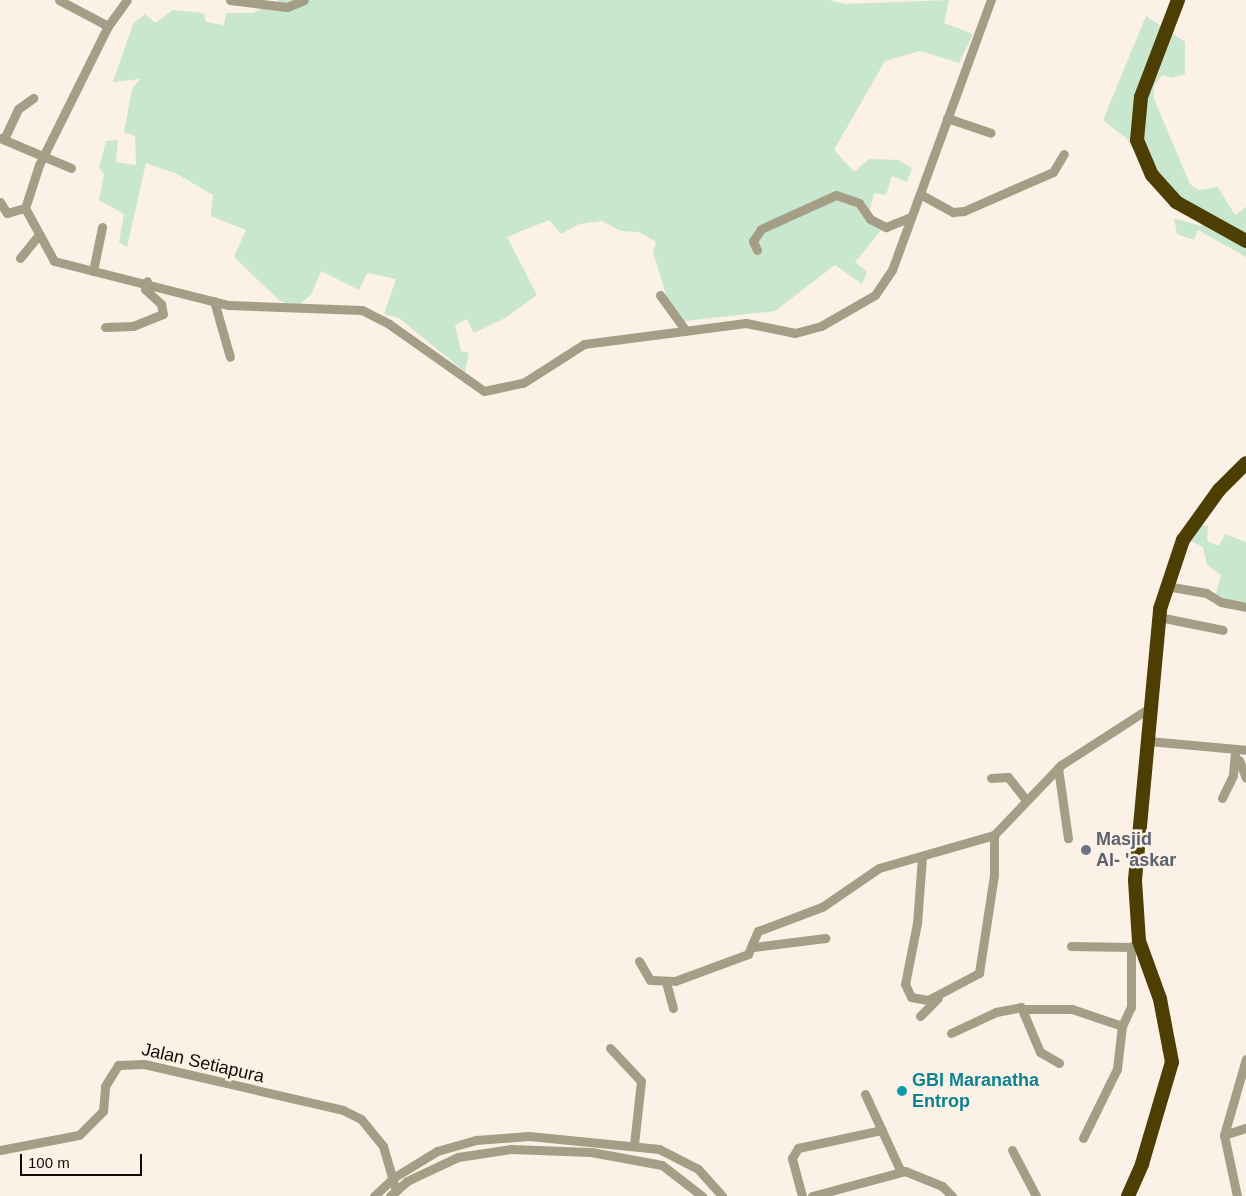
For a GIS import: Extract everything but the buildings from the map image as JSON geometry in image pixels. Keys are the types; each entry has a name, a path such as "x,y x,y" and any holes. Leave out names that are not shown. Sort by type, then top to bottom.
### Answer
{"highway":[{"path":"1170,0 1170,17"},
{"path":"1178,0 1170,17 1138,112 1142,157 1176,202 1246,241"},
{"path":"1128,1196 1142,1164 1172,1062 1160,999 1135,944 1136,880 1159,617 1166,586 1183,540 1219,490 1246,463"}],"street":[{"path":"59,0 108,26"},
{"path":"127,0 108,26 45,155 25,208 38,237 61,265 147,281 214,301 362,310 389,324 484,391 523,383 584,344 686,330 760,323 795,333 821,326 880,291 920,194 991,0"},
{"path":"230,0 277,7 304,0"},
{"path":"33,98 18,109 3,137 71,168"},
{"path":"947,118 991,134"},
{"path":"920,194 953,212 964,211 1053,172 1064,154"},
{"path":"757,250 753,241 761,228 836,195 859,203 870,219 886,227 911,217"},
{"path":"0,202 7,213 25,208"},
{"path":"93,271 102,227"},
{"path":"20,258 38,237"},
{"path":"105,327 133,326 164,314 161,304 146,289 147,281"},
{"path":"660,295 686,330"},
{"path":"214,301 230,357"},
{"path":"1166,586 1246,607"},
{"path":"1159,617 1223,630"},
{"path":"754,947 758,931 822,907 879,868 994,835 1021,812 1025,799 1058,768 1151,707"},
{"path":"1148,741 1239,750"},
{"path":"1239,750 1240,772 1246,778"},
{"path":"1222,798 1234,772 1239,750"},
{"path":"1058,768 1068,838"},
{"path":"991,778 998,774 1008,777 1025,799"},
{"path":"920,1016 938,997 979,973 994,875 994,835"},
{"path":"922,857 917,923 905,984 911,997 938,997"},
{"path":"639,961 650,980 666,982 728,962 754,947 825,938"},
{"path":"1071,946 1135,944 1131,1008 1122,1026 1117,1069 1083,1138"},
{"path":"666,982 673,1008"},
{"path":"951,1034 996,1012 1025,1009 1072,1009 1122,1026"},
{"path":"1025,1009 1033,1041 1048,1060 1059,1063"},
{"path":"610,1048 641,1081 634,1144"},
{"path":"1237,1196 1224,1135 1246,1059"},
{"name":"Jalan Setiapura","path":"0,1150 79,1135 103,1111 105,1086 118,1066 144,1064 343,1110 373,1131 393,1178 393,1193"},
{"path":"865,1094 901,1172"},
{"path":"1224,1135 1246,1128"},
{"path":"802,1196 792,1158 798,1148 882,1130"},
{"path":"374,1196 393,1178 436,1151 476,1140 561,1136 634,1144 659,1149 698,1169 722,1196"},
{"path":"393,1193 458,1157 512,1149 591,1152 662,1165 702,1196"},
{"path":"1012,1150 1036,1196"},
{"path":"812,1196 901,1172 942,1186 952,1196"}],"green space":[{"path":"279,0 829,0 845,4 949,0 944,23 973,34 959,63 920,51 885,61 834,150 854,172 869,159 898,160 912,168 907,182 892,176 886,195 874,193 867,221 883,228 855,262 867,272 862,284 835,265 775,311 684,321 667,298 653,252 656,242 639,232 621,231 602,221 579,224 561,234 549,220 507,237 537,295 505,318 474,333 467,319 455,325 461,351 469,353 465,372 399,318 384,314 396,279 367,273 359,290 321,271 311,295 296,307 280,301 234,257 246,230 211,216 213,195 177,174 146,163 127,247 119,242 124,214 99,200 104,174 99,168 106,141 118,140 116,162 136,165 135,136 124,132 132,89 140,79 113,82 133,24 145,14 155,23 173,10 204,13 206,22 224,25 226,13 253,13"},
{"path":"1146,16 1185,42 1185,74 1172,78 1162,75 1154,86 1154,99 1190,184 1198,190 1218,187 1235,215 1246,207 1246,257 1198,230 1194,240 1177,234 1174,218 1201,226 1207,219 1173,207 1163,198 1126,138 1103,120"},
{"path":"1196,525 1208,526 1207,541 1219,546 1225,534 1246,542 1246,602 1231,602 1216,594 1221,575 1207,565 1203,547 1187,539"}],"place":[{"name":"Masjid Al- 'askar","path":"1086,850"},
{"name":"GBI Maranatha Entrop","path":"902,1091"}]}
